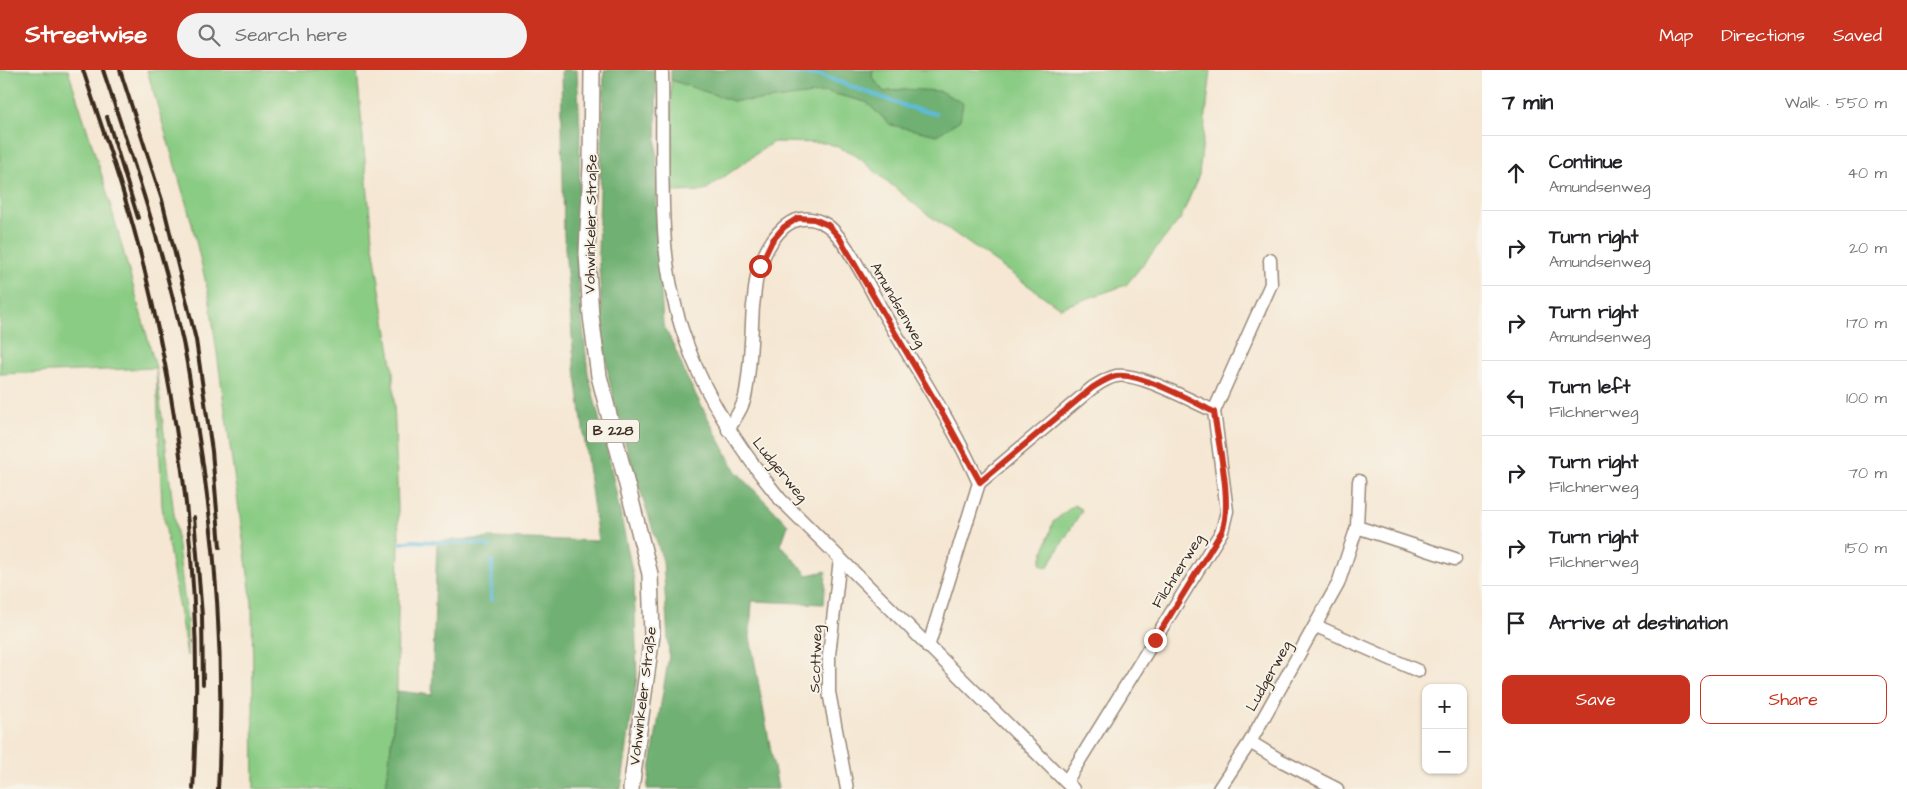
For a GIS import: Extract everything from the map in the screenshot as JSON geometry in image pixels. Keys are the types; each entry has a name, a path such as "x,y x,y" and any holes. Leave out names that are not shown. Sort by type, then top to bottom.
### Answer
{"main road":[{"name":"Vohwinkeler Straße","path":"592,70 587,253 591,316 599,376 650,574 652,635 631,789"}],"street":[{"name":"Ludgerweg","path":"662,70 664,230 671,285 685,340 702,383 728,430 752,465 780,499 928,648 1070,786"},
{"name":"Amundsenweg","path":"728,430 745,399 755,285 760,266 772,241 784,227 798,218 814,219 828,225 839,237 944,416 980,482"},
{"path":"928,648 980,482 1092,388 1111,377 1124,376 1145,381 1214,412 1271,284 1270,260"},
{"name":"Filchnerweg","path":"1070,786 1222,531 1227,511 1214,412"},
{"name":"Ludgerweg","path":"1218,789 1250,742 1338,584 1357,527 1359,481"},
{"path":"1357,527 1455,559"},
{"name":"Scottweg","path":"840,559 829,655 829,692 847,789"},
{"path":"1316,626 1418,671"},
{"path":"1250,742 1278,759 1337,789"}],"green space":[{"path":"0,70 68,70 104,182 156,368 0,374"},
{"path":"147,70 357,70 372,239 393,371 399,537 397,691 386,789 254,789 252,603 209,296 191,220"},
{"path":"561,70 577,70 580,129 578,280 588,373 610,463 634,580 637,677 621,789 386,789 397,691 432,695 437,541 491,538 598,541 574,361 564,235"},
{"path":"604,70 656,70 657,217 663,325 686,376 735,470 788,525 781,545 808,575 826,571 824,604 752,601 750,637 778,789 647,789 669,655 663,561 621,430 609,379 603,334 598,250"},
{"path":"671,70 873,70 872,77 884,92 903,89 940,91 963,103 960,120 937,135 891,125 866,102 827,92 768,100 733,101 671,80"},
{"path":"873,70 1211,70 1199,175 1181,218 1126,285 1060,308 923,211 853,153 827,143 773,142 704,191 673,192 671,80 733,101 827,92 866,102 891,125 903,89 884,92 872,77"},
{"path":"156,368 187,620 187,656 162,506"},
{"path":"1074,505 1082,510 1047,568 1040,564 1053,522"}],"waterway":[{"path":"751,70 820,75 908,107 936,114"},
{"path":"402,543 412,541 482,544 490,547"},
{"path":"491,600 492,561"}],"railway":[{"path":"83,70 139,247 159,336 181,464 188,529 196,659 193,789"},
{"path":"103,70 157,239 185,351 208,506 217,600 220,695 218,789"},
{"path":"120,70 162,200 196,340 212,451 220,547"},
{"path":"107,117 138,218"},
{"path":"194,517 202,616 203,684"}],"route":[{"path":"760,266 772,241 784,227 798,218 814,219 828,225 839,237 944,416 980,482 1092,388 1106,379 1117,376 1132,377 1214,412 1226,496 1226,522 1155,640"}]}
